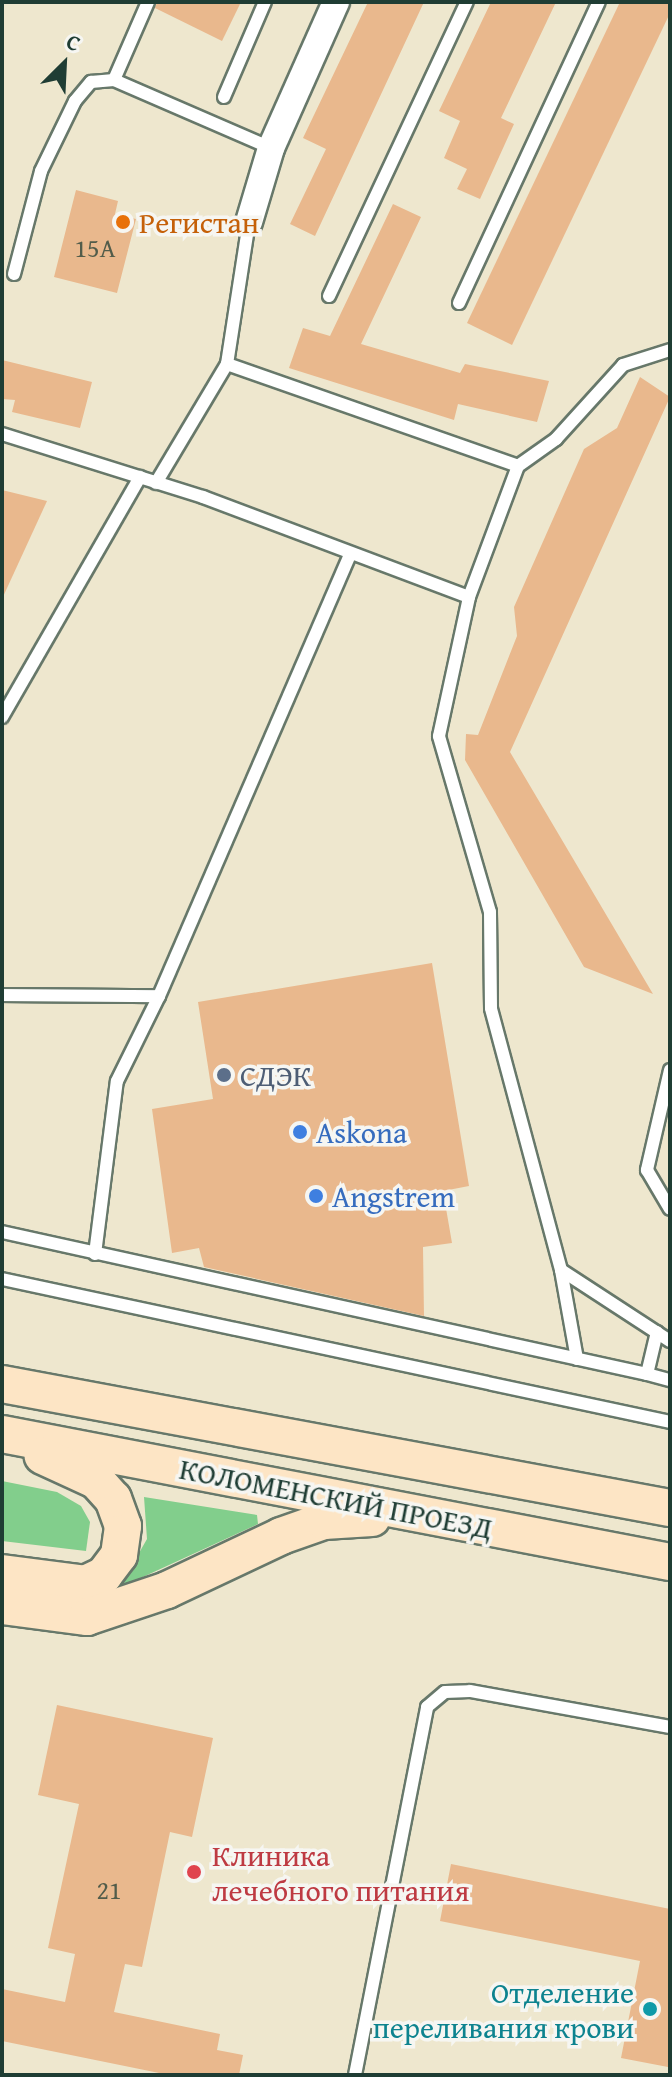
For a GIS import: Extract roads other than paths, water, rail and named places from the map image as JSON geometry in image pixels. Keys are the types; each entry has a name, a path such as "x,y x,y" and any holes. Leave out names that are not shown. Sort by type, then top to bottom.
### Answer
{"main road":[{"name":"КОЛОМЕНСКИЙ ПРОЕЗД","path":"2,1384 670,1508"},
{"name":"КОЛОМЕНСКИЙ ПРОЕЗД","path":"2,1436 670,1562"},
{"path":"2,1436 97,1481 123,1526 119,1555 104,1575 85,1584 2,1573"},
{"path":"2,1606 87,1617 324,1521 359,1517 511,1531"}],"street":[{"path":"249,222 271,148 336,2"}],"lane":[{"path":"114,80 148,2"},
{"path":"224,97 265,2"},
{"path":"329,296 467,2"},
{"path":"459,303 599,2"},
{"path":"14,274 41,171 75,101 91,82 114,80 271,148"},
{"path":"156,483 227,364 249,222"},
{"path":"577,1359 561,1270 491,1008 490,912 439,736 469,597 518,466 556,439 623,365 670,350"},
{"path":"227,364 518,466"},
{"path":"2,434 140,477 469,597"},
{"path":"2,717 140,477"},
{"path":"95,1254 117,1081 159,996 350,555"},
{"path":"2,995 159,996"},
{"path":"670,1070 647,1170 670,1209"},
{"path":"2,1232 670,1380"},
{"path":"561,1270 670,1341"},
{"path":"2,1279 670,1422"},
{"path":"647,1374 657,1332"},
{"path":"355,2075 427,1707 445,1692 470,1691 670,1727"}],"place":[{"name":"Регистан","path":"123,222"},
{"name":"СДЭК","path":"224,1075"},
{"name":"Askona","path":"300,1132"},
{"name":"Angstrem","path":"316,1196"},
{"name":"Клиника лечебного питания","path":"194,1872"},
{"name":"Отделение переливания крови","path":"650,2009"}]}
